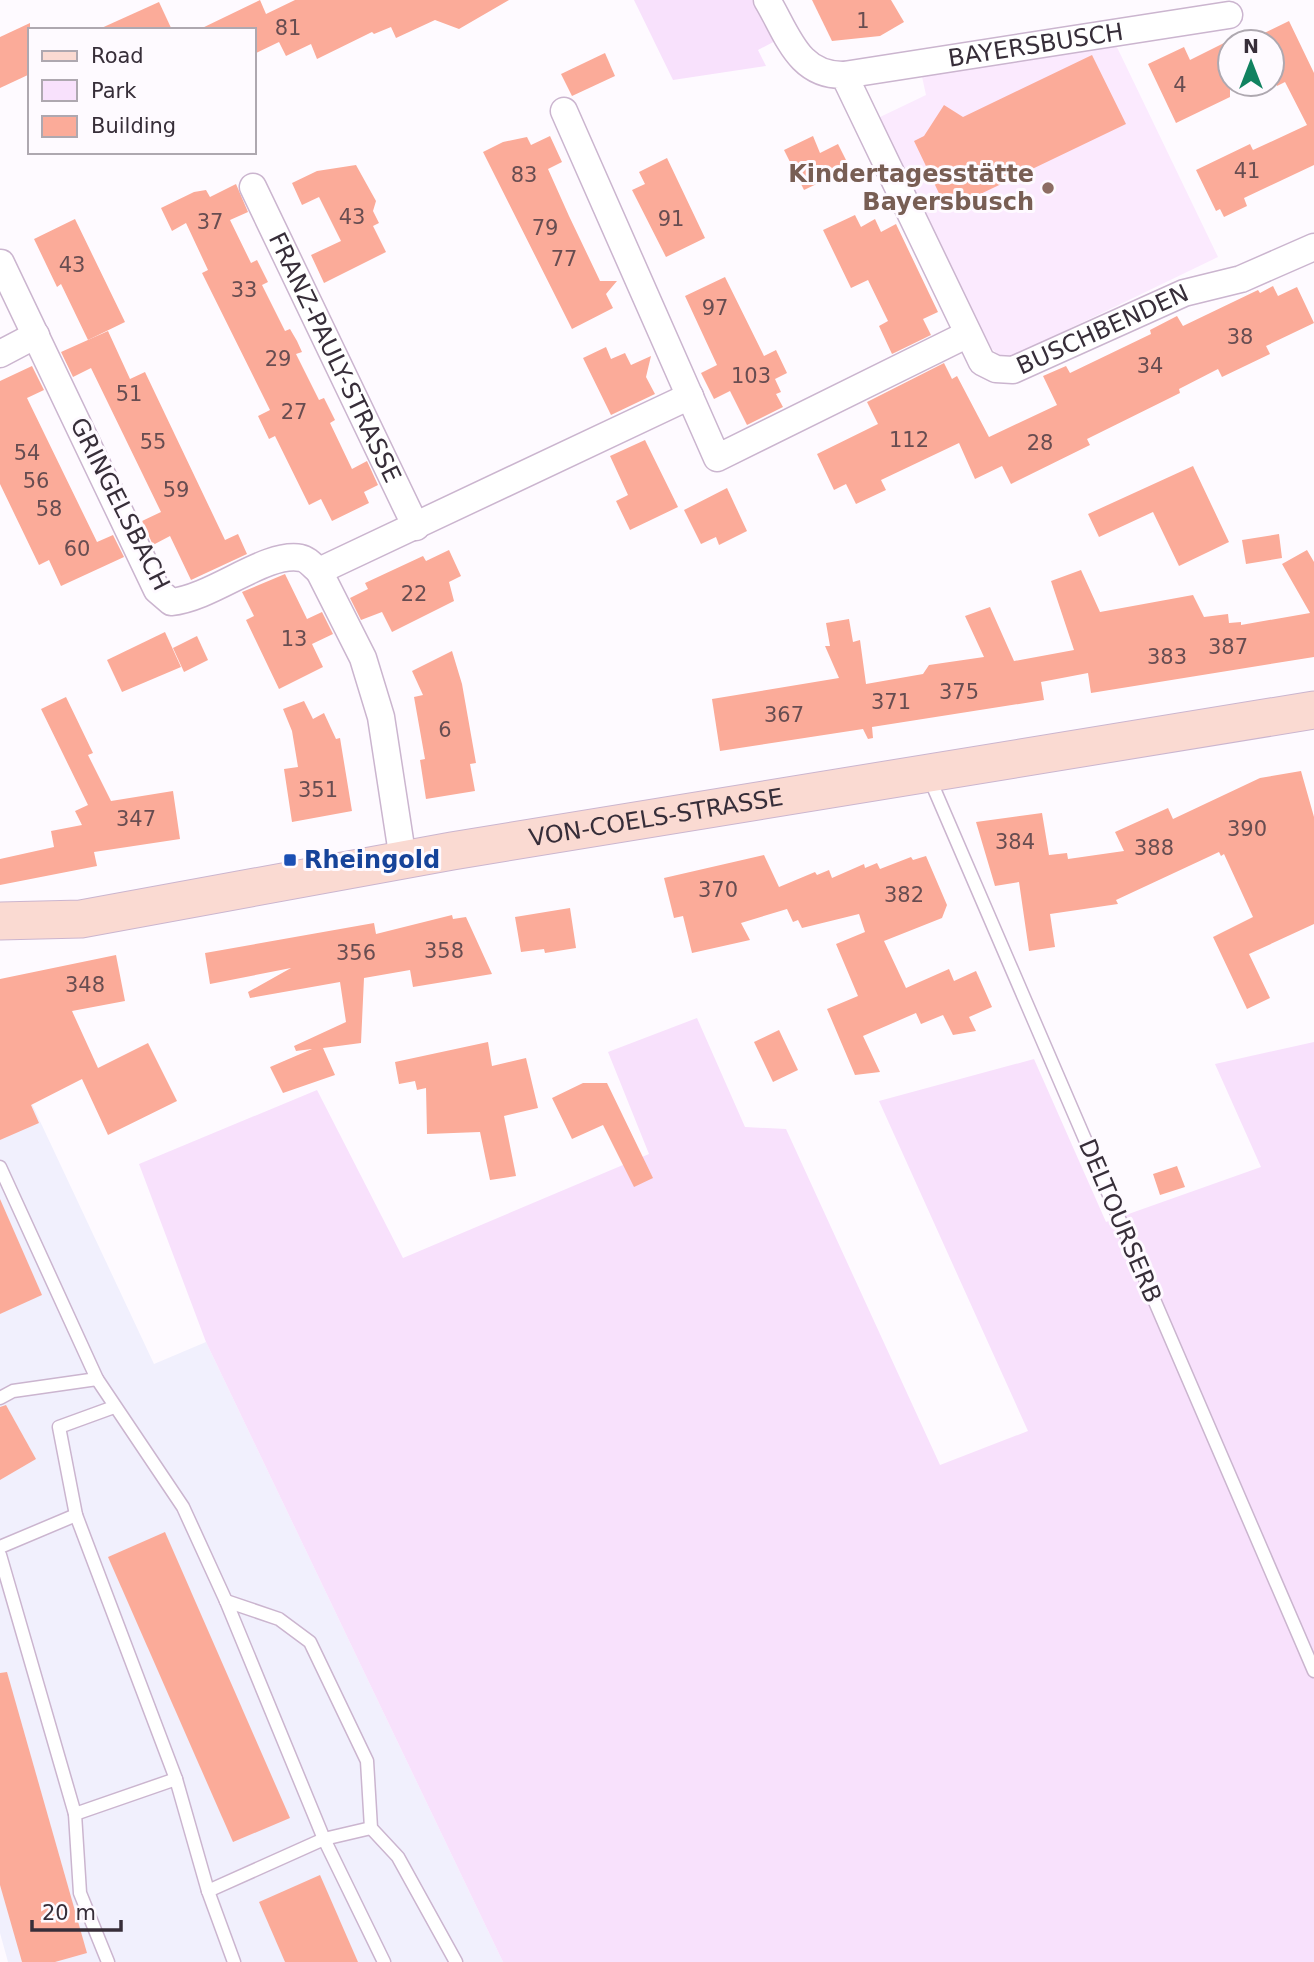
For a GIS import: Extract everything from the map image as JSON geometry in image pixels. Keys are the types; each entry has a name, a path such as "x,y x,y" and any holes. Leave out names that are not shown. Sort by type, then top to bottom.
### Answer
{"main road":[{"name":"VON-COELS-STRASSE","path":"0,921 81,919 403,860 1314,710"}],"street":[{"path":"767,0 806,65 825,76 844,75"},
{"name":"BAYERSBUSCH","path":"844,75 1229,15"},
{"name":"BUSCHBENDEN","path":"844,75 982,362 996,369 1013,370 1184,293 1241,279 1314,247"},
{"path":"564,111 717,458 968,334"},
{"name":"FRANZ-PAULY-STRASSE","path":"253,187 415,527"},
{"name":"GRINGELSBACH","path":"1,263 157,590 171,602 192,600 280,557 304,558 319,571"},
{"path":"0,354 36,335"},
{"path":"403,860 381,717 363,658 319,571 690,396"}],"lane":[{"name":"DELTOURSERB","path":"927,772 1314,1671"},
{"path":"0,1167 97,1379 183,1507 226,1601 324,1839 384,1962"},
{"path":"0,1398 13,1391 97,1379"},
{"path":"0,1386 13,1391"},
{"path":"114,1407 59,1427 76,1515 176,1779 208,1891 234,1962"},
{"path":"0,1547 76,1515"},
{"path":"0,1555 75,1814 80,1893 108,1962"},
{"path":"226,1601 279,1619 310,1642 367,1761 370,1828 398,1857 456,1962"},
{"path":"75,1814 176,1779"},
{"path":"208,1891 324,1839 370,1828"}],"shaded area":[{"name":"Kindertagesstätte Bayersbusch","path":"1114,41 1218,257 1013,356 1000,356 991,348 878,118 926,95 921,72"},
{"path":"0,1036 154,1364 206,1342 503,1962 8,1962 0,1933"}],"green space":[{"path":"634,0 752,0 777,40 758,50 766,66 673,80"},
{"path":"697,1018 745,1127 786,1129 940,1465 1028,1431 879,1101 1034,1059 1106,1222 1261,1167 1215,1064 1314,1042 1314,1962 503,1962 206,1342 139,1164 317,1090 403,1258 649,1154 608,1052"}],"building":[{"path":"260,0 266,14 295,0 509,0 459,29 435,20 396,38 391,27 374,34 372,32 317,59 311,44 286,56 279,42 256,53 256,28 202,28"},
{"path":"812,0 891,0 904,22 880,36 832,41"},
{"path":"159,2 171,28 101,28"},
{"path":"1289,21 1314,73 1314,165 1244,198 1247,206 1224,217 1220,209 1216,211 1196,170 1250,144 1253,150 1307,125 1286,84 1286,28 1275,28"},
{"path":"30,23 28,75 0,88 0,37"},
{"path":"1184,47 1190,60 1216,47 1216,98 1228,98 1176,123 1148,64"},
{"path":"605,53 615,76 572,96 561,74"},
{"path":"1092,55 1126,124 947,210 914,141 924,136 944,105 963,117"},
{"path":"550,136 562,162 548,169 569,216 600,281 617,281 606,294 613,308 572,329 483,152 503,142 527,137 531,145"},
{"path":"813,136 820,153 838,144 850,168 804,190 784,150"},
{"path":"667,158 705,238 666,257 632,190 645,184 639,172"},
{"path":"356,165 376,201 373,211 379,223 373,226 386,252 324,283 311,255 341,241 319,197 302,205 292,183 317,171"},
{"path":"236,184 248,212 230,220 251,263 257,260 268,282 262,285 285,331 290,329 297,341 302,352 296,354 319,400 324,398 335,420 330,423 352,469 367,461 378,485 364,492 369,503 332,521 321,499 309,505 275,436 269,439 258,416 270,410 202,273 208,270 186,223 172,231 161,208 194,192 206,190 210,197"},
{"path":"855,215 861,227 875,219 881,232 896,224 938,312 923,319 931,335 892,354 879,326 888,321 868,280 851,288 823,230"},
{"path":"75,219 125,322 88,340 61,284 57,287 34,239"},
{"path":"725,277 764,356 776,350 787,373 775,379 781,392 776,394 783,407 747,425 730,391 714,399 701,373 717,365 685,296"},
{"path":"1273,286 1278,296 1297,287 1314,323 1266,346 1270,354 1222,377 1218,369 1179,389 1180,393 1087,439 1090,445 1011,484 1002,466 975,479 959,443 881,480 886,490 856,504 846,484 834,490 817,454 878,424 867,402 944,363 952,379 957,376 989,437 1057,405 1043,376 1066,366 1070,373 1151,334 1150,330 1177,316 1183,326 1258,290 1260,293"},
{"path":"108,331 130,379 145,372 225,540 238,534 247,554 191,580 170,536 153,545 142,521 161,512 91,368 73,377 61,352"},
{"path":"606,347 611,359 625,353 631,365 651,356 646,377 655,394 611,415 583,358"},
{"path":"32,366 44,390 27,398 97,542 113,535 124,557 61,586 49,560 39,565 0,484 0,381"},
{"path":"645,440 678,507 630,530 616,501 628,495 610,456"},
{"path":"1193,466 1229,542 1179,566 1153,512 1099,537 1088,514"},
{"path":"727,488 747,531 719,545 716,537 701,544 684,510"},
{"path":"1279,534 1282,558 1246,564 1242,540"},
{"path":"449,550 461,576 449,582 454,601 392,632 382,612 361,620 350,598 368,589 365,583 423,556 426,561"},
{"path":"1307,550 1314,562 1314,657 1091,693 1088,673 1041,682 1044,700 872,727 873,738 868,739 863,729 720,751 712,699 839,678 825,646 830,646 826,623 849,619 853,642 860,640 866,684 923,674 929,665 984,657 965,616 990,607 1014,661 1074,650 1051,581 1081,570 1100,612 1193,595 1204,617 1228,614 1229,623 1241,622 1241,625 1310,613 1282,564"},
{"path":"285,574 307,619 322,612 333,634 312,644 323,667 279,689 246,620 254,616 242,592"},
{"path":"165,632 181,667 122,692 107,660"},
{"path":"197,636 208,660 184,672 173,648"},
{"path":"452,651 462,684 476,763 470,764 475,791 426,799 420,760 425,759 414,697 423,695 412,671"},
{"path":"66,697 93,753 88,755 111,801 173,791 180,839 94,852 97,866 0,885 0,859 54,847 51,831 82,825 75,811 88,805 41,709"},
{"path":"304,701 313,719 324,713 336,739 340,738 352,811 292,822 284,769 298,767 292,731 283,709"},
{"path":"1301,771 1314,817 1314,924 1249,954 1270,998 1247,1009 1213,937 1253,917 1224,854 1221,856 1219,852 1116,900 1118,904 1050,914 1055,947 1029,951 1019,882 995,886 976,822 1042,813 1049,855 1067,853 1068,859 1124,851 1115,832 1168,808 1173,819 1260,778"},
{"path":"764,855 779,887 815,872 817,875 829,870 832,878 864,864 865,868 877,863 880,869 911,857 913,860 926,856 947,905 942,918 884,941 906,988 949,969 954,981 976,971 992,1007 969,1017 976,1031 953,1035 943,1015 921,1024 916,1013 863,1036 880,1072 855,1075 827,1009 858,996 836,944 865,932 859,914 802,928 798,920 793,922 787,909 741,923 750,940 692,953 683,916 674,918 664,878"},
{"path":"570,908 576,948 545,953 544,949 521,952 515,917"},
{"path":"452,915 453,919 466,917 492,974 413,987 410,970 364,978 361,1043 323,1048 335,1075 283,1093 270,1067 312,1049 296,1051 294,1046 346,1022 340,982 250,998 248,992 291,968 210,984 205,953 374,923 376,934"},
{"path":"116,955 125,1001 72,1011 98,1068 148,1043 177,1101 108,1135 82,1079 31,1105 39,1123 0,1140 0,979"},
{"path":"779,1030 798,1070 773,1082 754,1042"},
{"path":"488,1042 492,1066 526,1058 538,1108 504,1116 516,1176 490,1180 480,1132 427,1134 426,1088 417,1090 415,1081 399,1084 395,1062"},
{"path":"583,1083 607,1083 653,1178 634,1187 603,1125 572,1139 552,1098"},
{"path":"1177,1166 1185,1187 1160,1195 1153,1174"},
{"path":"0,1199 42,1295 0,1314"},
{"path":"6,1405 36,1459 0,1480 0,1407"},
{"path":"165,1532 290,1818 233,1842 108,1557"},
{"path":"7,1672 87,1953 55,1962 22,1962 0,1885 0,1673"},
{"path":"320,1875 358,1962 285,1962 259,1902"}],"place":[{"name":"Kindertagesstätte Bayersbusch","path":"1048,188"},
{"name":"Rheingold","path":"290,860"}]}
